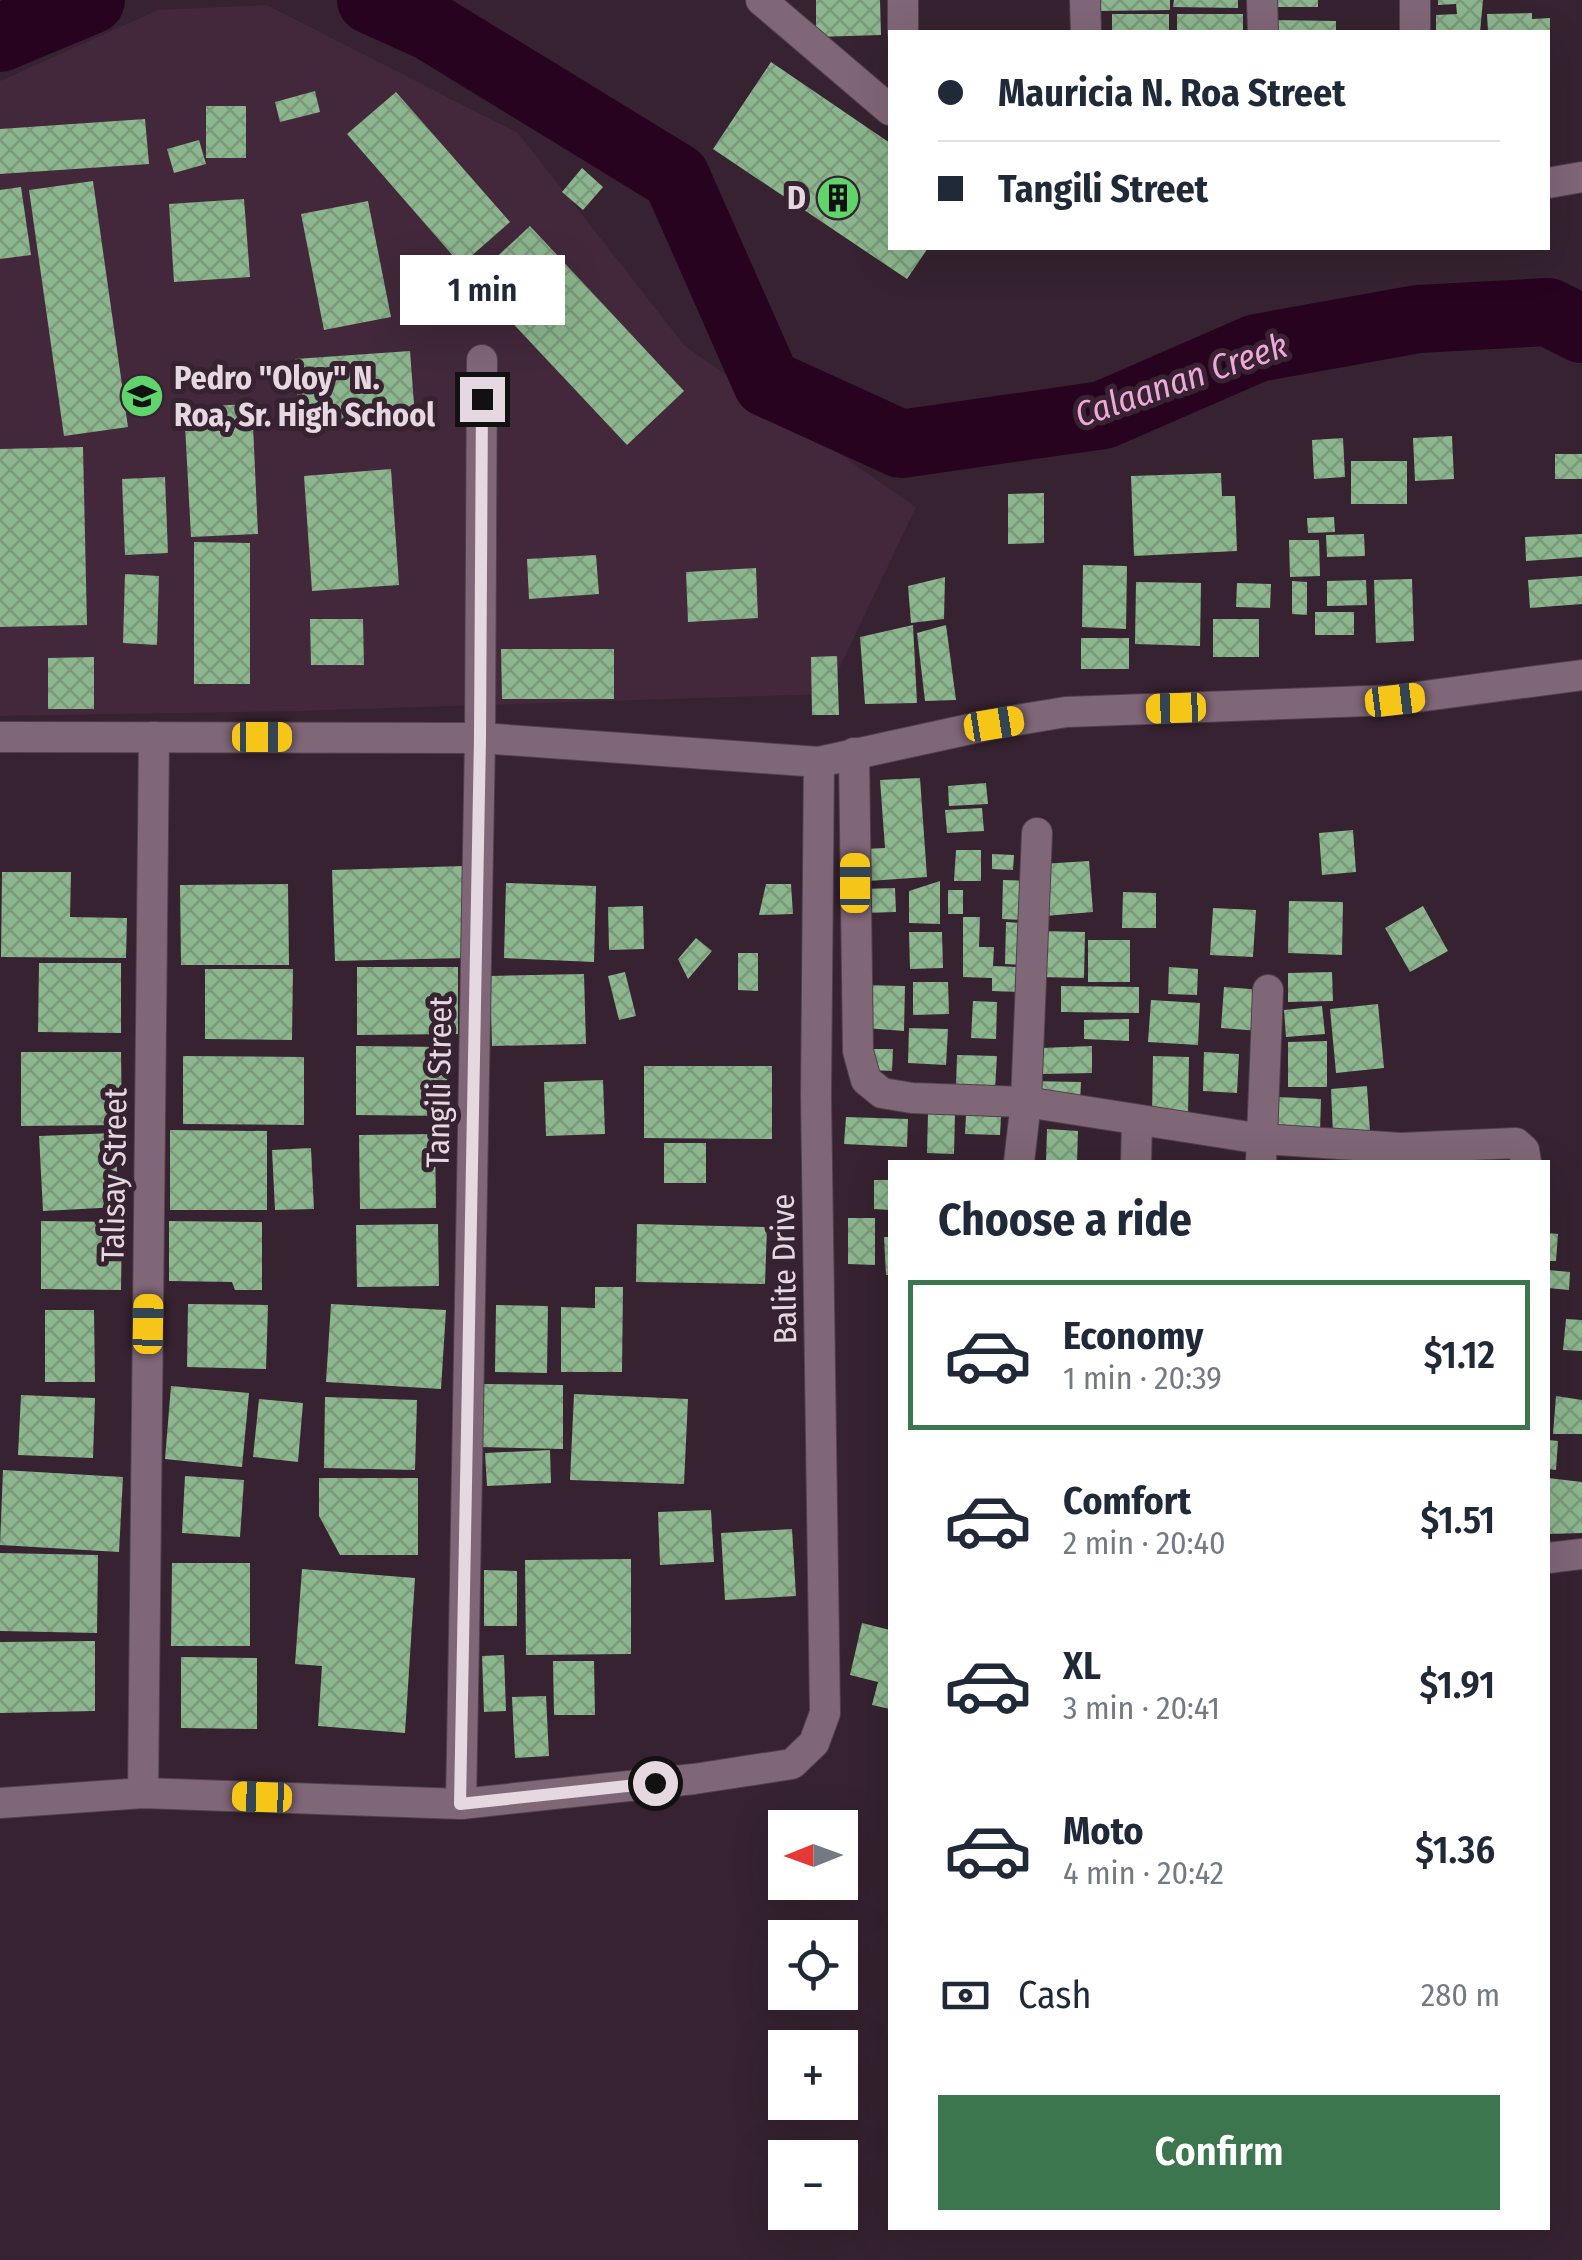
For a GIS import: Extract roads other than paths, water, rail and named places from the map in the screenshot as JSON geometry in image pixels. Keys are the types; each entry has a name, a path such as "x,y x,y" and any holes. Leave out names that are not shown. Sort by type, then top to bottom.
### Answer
{"street":[{"path":"761,0 888,108"},
{"path":"902,0 903,30"},
{"path":"1085,0 1086,30"},
{"path":"1262,0 1263,30"},
{"path":"1415,0 1415,30"},
{"path":"1550,183 1582,177"},
{"name":"Tangili Street","path":"460,1804 480,738 482,360"},
{"path":"0,738 480,738 818,762 1066,712 1395,700 1582,675"},
{"name":"Talisay Street","path":"143,1793 154,737"},
{"path":"854,753 858,1051 866,1080 882,1092 912,1098 1026,1102 1138,1122 1261,1151 1400,1155 1516,1143 1524,1150 1526,1160"},
{"name":"Balite Drive","path":"460,1804 792,1764 814,1743 824,1713 816,1096 818,762"},
{"path":"1019,1160 1026,1102 1037,832"},
{"path":"1261,1151 1268,990"},
{"path":"1136,1160 1138,1122"},
{"path":"1550,1558 1582,1554"},
{"path":"0,1803 143,1793 460,1804"}],"waterway":[{"name":"Calaanan Creek","path":"0,38 91,0"},
{"name":"Calaanan Creek","path":"371,0 431,27 676,177 767,383 901,444 1103,415 1257,348 1418,319 1548,312 1582,329"}],"place":[{"name":"D","path":"838,198"},
{"name":"Pedro \"Oloy\" N. Roa, Sr. High School","path":"142,396"}]}
